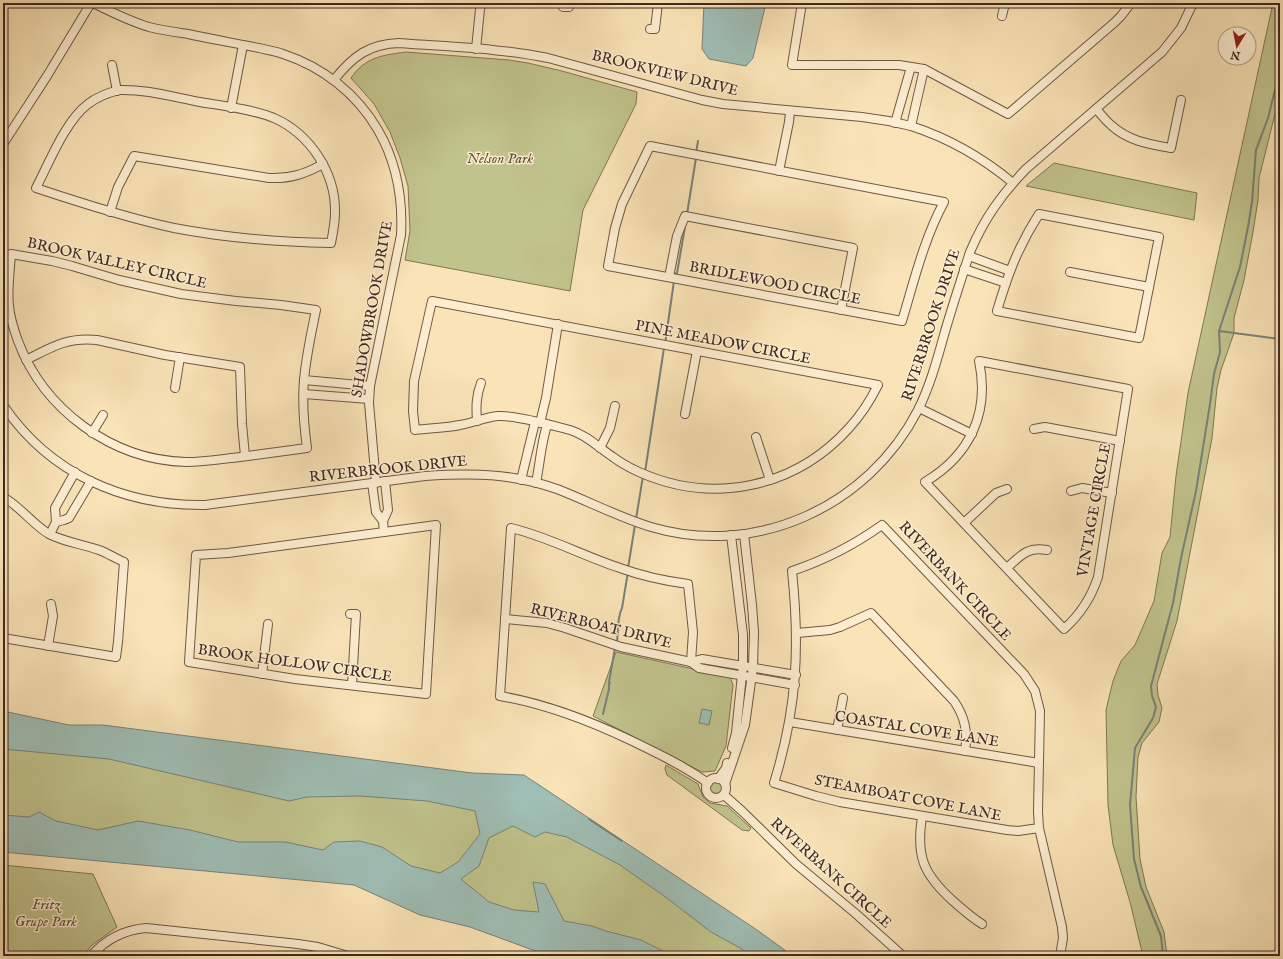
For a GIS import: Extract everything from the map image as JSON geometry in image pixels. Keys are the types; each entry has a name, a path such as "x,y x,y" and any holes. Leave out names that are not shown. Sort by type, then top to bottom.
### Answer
{"street":[{"name":"SHADOWBROOK DRIVE","path":"92,3 124,18 151,27 282,53 313,67 334,80 361,105 371,118 385,142 396,171 401,203 401,235 370,386 369,399 374,483"},
{"path":"3,144 92,3"},
{"path":"476,49 482,3"},
{"path":"650,29 655,29 658,3"},
{"path":"802,3 792,65 899,65 924,69 1008,114 1114,23 1131,3"},
{"path":"1002,16 1005,3"},
{"name":"RIVERBROOK DRIVE","path":"3,405 20,427 38,446 74,472 122,494 168,504 186,505 222,503 425,476 462,474 500,476 536,483 558,490 631,520 685,534 707,536 744,534 798,520 834,502 850,491 886,458 899,442 919,408 933,373 968,256 984,223 1000,198 1026,169 1162,52 1181,28 1194,3"},
{"name":"BROOKVIEW DRIVE","path":"334,80 347,65 360,54 381,45 400,43 508,51 548,58 702,100 723,104 862,116 911,126 967,151 1000,172 1013,183"},
{"path":"231,108 243,45"},
{"path":"112,65 117,91"},
{"path":"895,123 911,67"},
{"path":"911,126 924,69"},
{"path":"907,82 920,85"},
{"path":"139,90 231,108 263,114 287,125 296,131 308,143 323,164 332,187 335,225 331,243 275,241 224,236 173,228 110,212 36,188 74,117 87,104 98,97 117,91 139,90"},
{"path":"1096,109 1110,124 1126,136 1144,143 1171,148 1181,100"},
{"path":"779,171 790,110"},
{"name":"BRIDLEWOOD CIRCLE","path":"650,146 944,202 925,244 902,322 669,277 608,266 615,228 622,204 650,146"},
{"path":"110,212 118,187 134,156 269,178 301,175 323,164"},
{"path":"1039,214 1159,237 1139,338 997,311 1006,282 1023,242 1039,214"},
{"path":"669,277 676,236 685,216 853,248 841,310"},
{"name":"BROOK VALLEY CIRCLE","path":"10,254 59,263 119,280 180,294 316,310 304,380 307,448 202,461 169,460 131,451 92,433 66,413 43,387 26,360 6,306 10,254"},
{"path":"968,256 1010,271"},
{"path":"992,278 997,266"},
{"path":"964,270 1006,282"},
{"path":"1070,272 1149,287"},
{"name":"PINE MEADOW CIRCLE","path":"432,300 697,351 878,385 860,415 850,428 837,441 809,462 796,470 770,480 749,486 730,488 698,488 660,480 638,472 613,458 580,434 570,430 510,417 500,416 458,426 415,430 413,411 414,381 432,300"},
{"path":"536,483 542,450 541,423 558,324"},
{"path":"26,360 65,341 86,338 134,349 240,367 242,424 245,456"},
{"path":"685,414 697,351"},
{"path":"175,388 180,357"},
{"name":"VINTAGE CIRCLE","path":"979,361 1128,389 1098,577 1094,589 1082,611 1064,629 925,482 946,468 956,457 972,434 982,398 979,361"},
{"path":"304,380 370,386"},
{"path":"477,421 477,392 481,383"},
{"path":"304,394 369,399"},
{"path":"600,448 610,428 616,406"},
{"path":"919,408 972,434"},
{"path":"92,433 104,415"},
{"path":"521,480 531,439 541,423"},
{"path":"1034,429 1045,427 1120,441"},
{"path":"756,437 770,480"},
{"path":"531,439 542,442"},
{"path":"50,534 56,522 55,508 74,472"},
{"path":"56,522 69,518 91,481"},
{"path":"384,532 383,521 388,510 385,481"},
{"path":"374,483 376,512 383,521"},
{"path":"1071,491 1082,488 1112,493"},
{"path":"964,523 996,493 1007,489"},
{"path":"3,497 19,507 38,526 50,534 66,541 98,549 124,562 116,657 3,638"},
{"name":"BROOK HOLLOW CIRCLE","path":"436,525 426,694 262,674 189,662 196,555 228,553 384,532 436,525"},
{"name":"RIVERBANK CIRCLE","path":"774,783 790,722 796,675 797,633 792,571 823,560 846,549 882,525 1024,674 1035,691 1040,711 1039,828 1062,927 1063,938 1060,956"},
{"path":"690,662 693,632 688,584 657,579 618,568 545,538 511,528 500,696 553,708 597,724 672,760 708,783"},
{"path":"731,535 743,635 743,665 736,734 726,768 718,778 708,783 707,790 710,796 715,798 724,795 726,790 725,784 745,725 752,677 754,632 744,534"},
{"path":"1007,568 1029,550 1038,548 1047,550"},
{"path":"48,646 53,616 51,604"},
{"path":"797,633 830,630 871,613 954,701 960,710 966,728 967,737 965,751"},
{"path":"350,614 356,614 352,685"},
{"name":"RIVERBOAT DRIVE","path":"505,619 547,623 621,647 690,662"},
{"path":"262,674 268,624"},
{"path":"690,662 702,659 796,675"},
{"path":"690,662 699,668 795,685"},
{"path":"837,730 842,698"},
{"name":"COASTAL COVE LANE","path":"790,722 1039,763"},
{"path":"718,778 725,784"},
{"name":"STEAMBOAT COVE LANE","path":"774,783 840,802 922,817 1007,830 1018,831 1039,828"},
{"name":"RIVERBANK CIRCLE","path":"724,795 796,864 855,913 903,956"},
{"path":"922,817 920,844 924,865 929,874 942,891 982,924"},
{"path":"91,956 104,943 120,934 146,928 298,944 318,947 348,956"}],"green space":[{"path":"1273,3 1280,3 1280,94 1259,178 1258,200 1253,232 1244,280 1234,318 1234,333 1221,370 1217,388 1212,438 1177,621 1157,684 1158,695 1162,708 1159,722 1142,743 1138,757 1136,797 1140,859 1146,887 1164,932 1167,956 1143,956 1130,902 1113,845 1108,805 1106,710 1113,681 1121,661 1135,645 1154,601 1162,553 1170,537 1176,476 1188,393"},
{"name":"Nelson Park","path":"406,52 509,60 528,63 637,92 636,104 583,210 570,291 405,260 410,231 408,186 400,158 390,132 374,104 351,78 356,71 368,61 390,54"},
{"path":"1054,163 1197,193 1194,220 1026,186"},
{"path":"616,652 730,677 733,685 726,746 715,771 702,772 593,716"},
{"path":"3,736 465,798 570,829 718,927 750,956 644,956 482,907 3,823"},
{"path":"666,765 698,784 703,797 710,803 727,806 751,828 749,831 742,830 667,775 665,769"},
{"path":"716,780 722,782 724,788 722,794 716,796 710,794 708,788 710,782"},
{"name":"Fritz Grupe Park","path":"3,865 93,874 117,927 91,946 83,956 3,956"}],"water":[{"path":"704,3 766,3 753,58 746,66 709,59 702,49"},
{"path":"702,709 712,711 709,725 699,723"},
{"path":"3,711 69,725 103,725 472,773 524,775 757,930 793,956 746,956 742,949 711,932 620,865 567,837 545,832 535,837 513,826 489,838 479,866 461,879 489,902 514,910 539,912 533,882 545,884 564,921 592,926 641,940 673,956 549,956 470,927 420,915 354,885 3,852 3,815 29,817 39,812 56,821 98,830 138,821 190,830 238,842 285,842 323,850 334,842 360,841 382,847 411,866 440,873 458,862 480,834 475,811 427,801 360,796 307,797 289,801 109,759 3,749"}],"waterway":[{"path":"1163,956 1161,936 1141,887 1134,859 1130,805 1135,748 1153,718 1156,707 1152,696 1151,686 1173,603 1181,558 1196,491 1214,374 1220,352 1219,331 1240,267 1252,202 1256,150 1268,118 1280,70"},
{"path":"696,153 698,141"},
{"path":"687,214 696,158"},
{"path":"675,276 677,273 685,227"},
{"path":"665,344 674,281"},
{"path":"1219,331 1280,339"},
{"path":"645,472 664,348"},
{"path":"636,519 643,476"},
{"path":"628,568 635,525"},
{"path":"617,643 618,621 622,608 628,572"},
{"path":"603,714 609,689 615,648"},
{"path":"589,819 622,841"}]}
